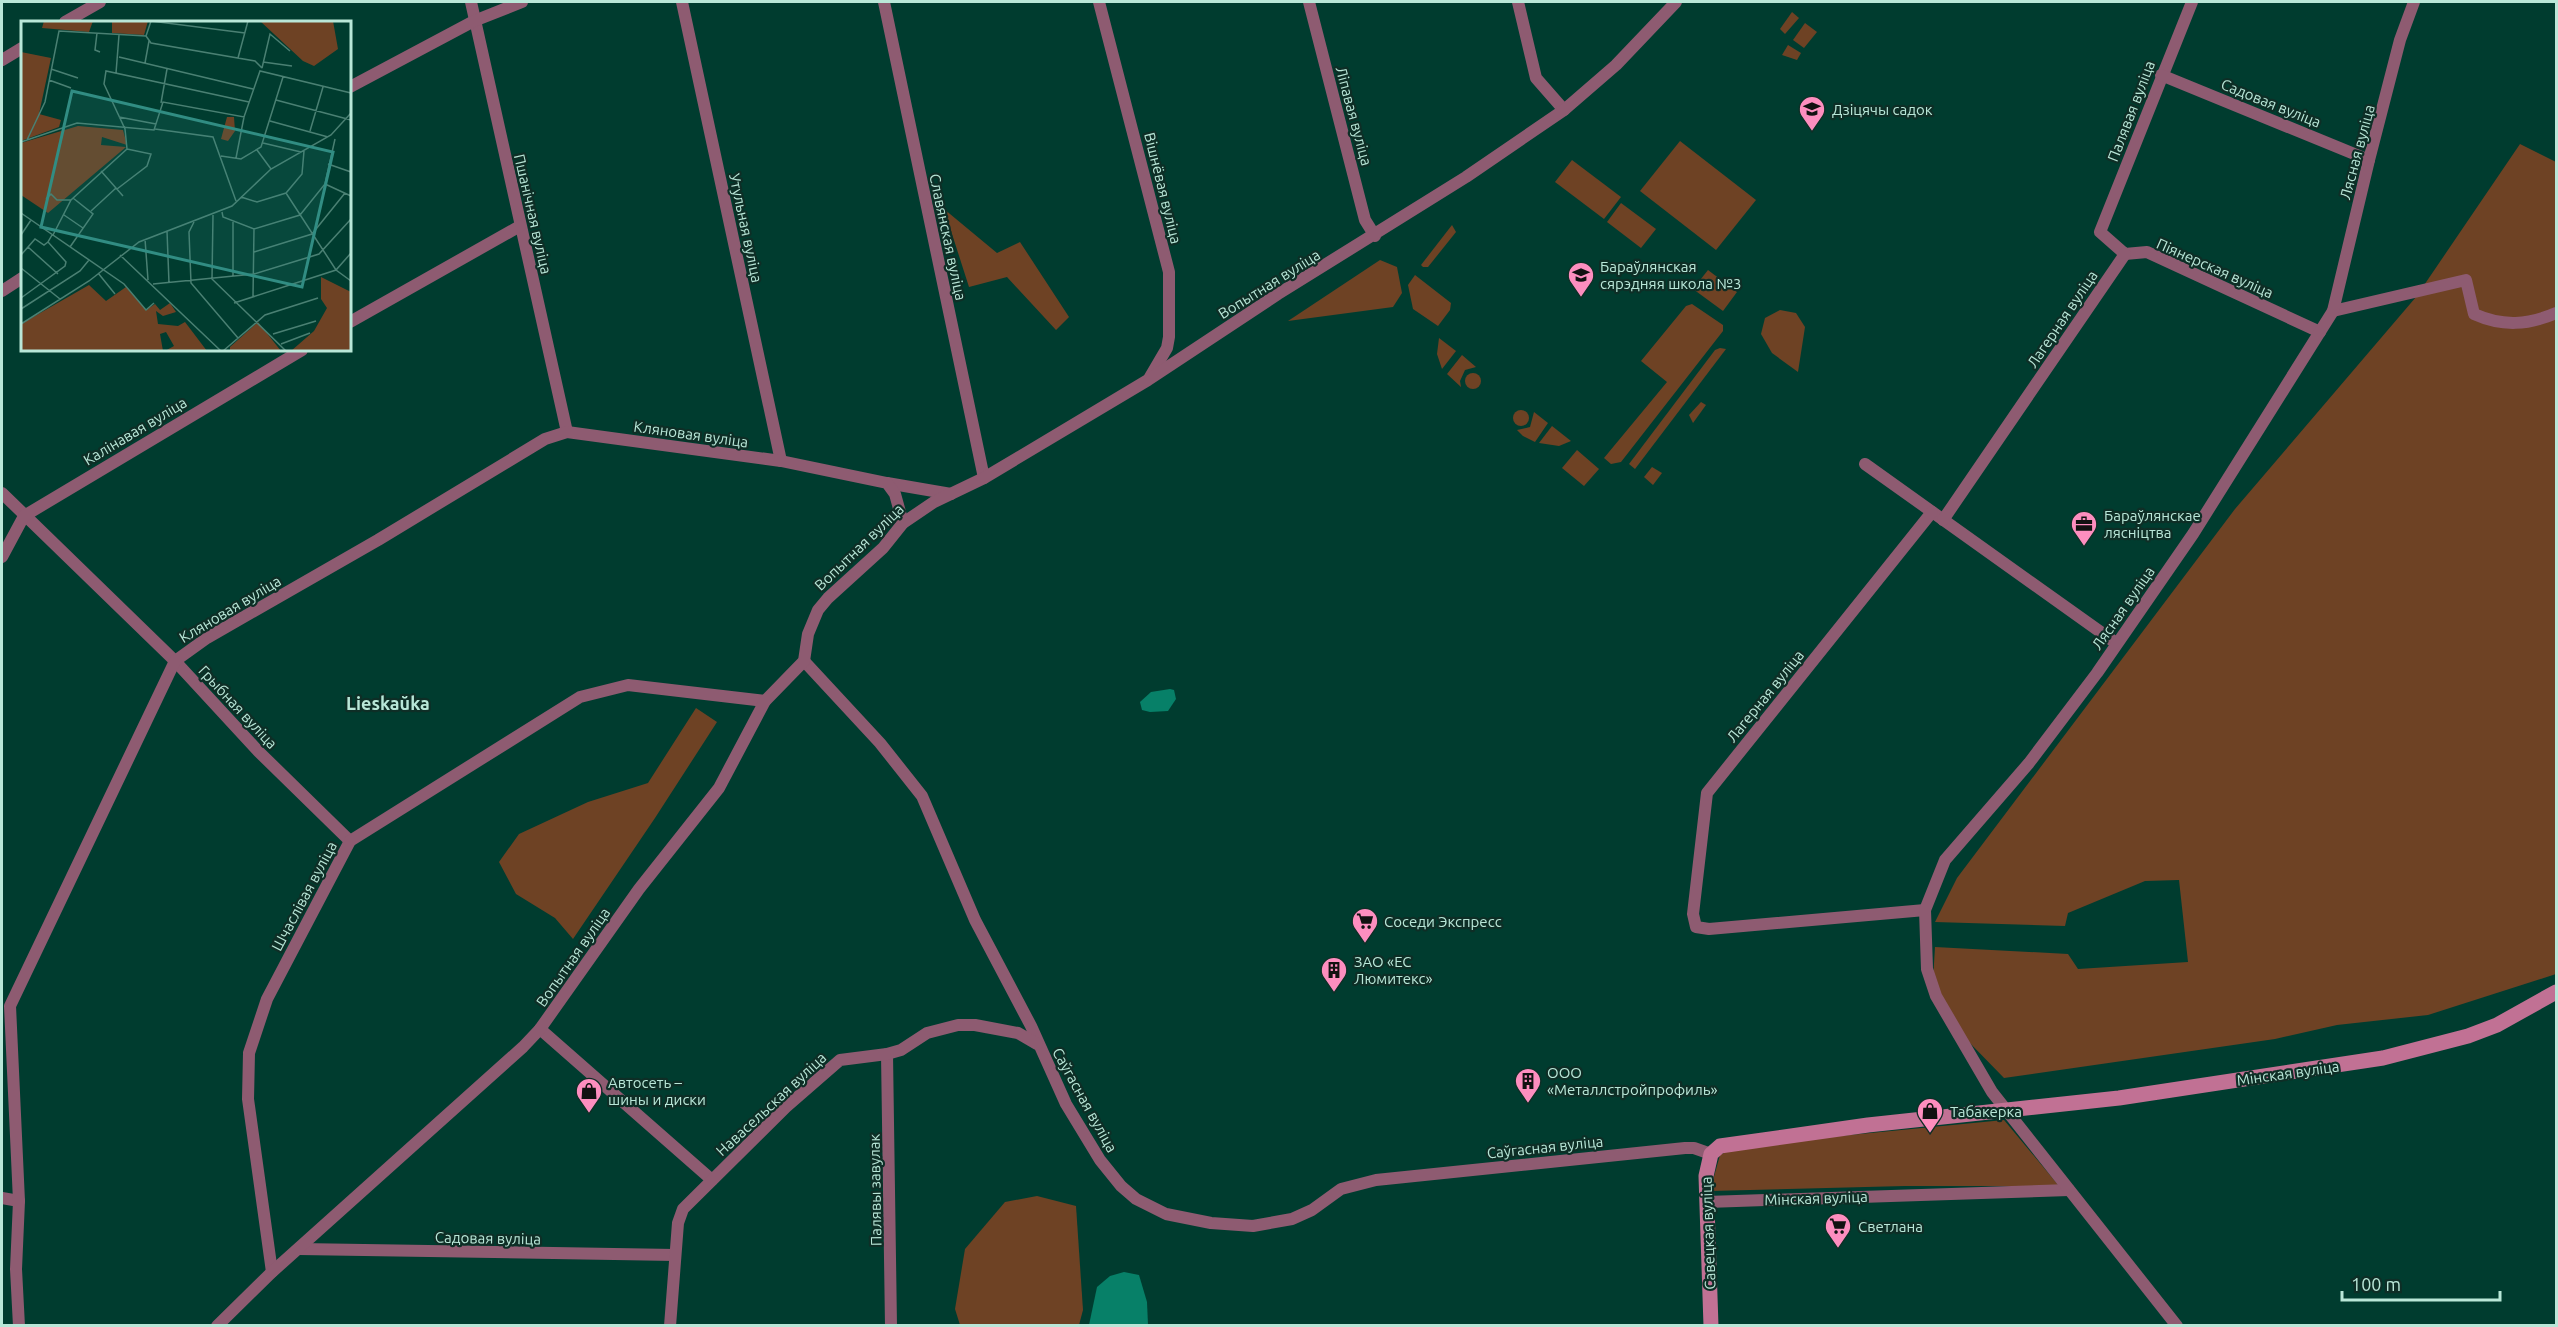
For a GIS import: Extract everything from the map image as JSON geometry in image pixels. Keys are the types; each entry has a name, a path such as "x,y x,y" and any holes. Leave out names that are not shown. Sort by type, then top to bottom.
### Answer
{"main road":[{"name":"Мінская вуліца","path":"1715,1150 1868,1125 2119,1098 2383,1058 2468,1036 2497,1024 2556,992"},
{"name":"Савецкая вуліца","path":"1711,1326 1706,1170 1715,1150"}],"street":[{"path":"67,21 100,2"},
{"name":"Пшанічная вуліца","path":"471,2 567,432"},
{"path":"351,86 474,21 522,2"},
{"name":"Утульная вуліца","path":"682,2 781,461"},
{"name":"Славянская вуліца","path":"884,2 984,478"},
{"name":"Вішнёвая вуліца","path":"1099,2 1169,272 1169,337 1161,361 1148,381"},
{"name":"Ліпавая вуліца","path":"1308,2 1365,220 1375,236"},
{"path":"1518,2 1536,78 1564,110"},
{"name":"Вопытная вуліца","path":"217,1326 272,1272 523,1047 540,1029 639,889 719,788 765,702 804,661 808,634 818,610 883,548 903,523 934,502 984,478 1148,381 1278,294 1375,236 1564,110 1616,65 1676,2"},
{"name":"Палявая вуліца","path":"2125,254 2100,232 2192,2"},
{"name":"Лясная вуліца","path":"1925,910 1945,860 2029,763 2116,643 2193,534 2333,311 2400,40 2414,2"},
{"path":"2,60 21,49"},
{"name":"Садовая вуліца","path":"2161,75 2369,159"},
{"path":"351,321 520,226"},
{"name":"Піянерская вуліца","path":"2125,254 2148,252 2320,332"},
{"name":"Лагерная вуліца","path":"1943,520 2125,254"},
{"path":"2,291 21,279"},
{"path":"2333,311 2466,280 2475,314 2490,321 2514,324 2538,321 2556,313"},
{"name":"Калінавая вуліца","path":"24,516 301,351"},
{"name":"Кляновая вуліца","path":"20,1326 16,1269 19,1201 6,1004 174,661 207,638 378,540 545,439 567,432 781,461 952,494"},
{"path":"1865,464 2116,643"},
{"path":"887,483 895,494 903,523"},
{"name":"Грыбная вуліца","path":"2,493 174,661 258,751 350,840"},
{"name":"Лагерная вуліца","path":"1925,910 1708,929 1696,927 1693,914 1707,793 1932,512"},
{"path":"2,557 24,516"},
{"name":"Саўгасная вуліца","path":"804,661 914,784 933,818 975,920 1031,1026 1037,1044 1071,1113 1111,1175 1143,1203 1166,1214 1183,1218 1236,1225 1273,1224 1302,1215 1341,1190 1376,1180 1685,1148 1715,1150"},
{"name":"Шчаслівая вуліца","path":"272,1272 248,1099 249,1053 267,999 350,840 580,697 601,690 628,685 765,702"},
{"path":"1925,910 1927,969 1936,996 1992,1092 2177,1326"},
{"name":"Навасельская вуліца","path":"670,1326 678,1224 683,1209 786,1107 840,1060 901,1050 927,1033 958,1025 1018,1033 1037,1044"},
{"path":"540,1029 712,1179"},
{"name":"Палявы завулак","path":"887,1054 891,1326"},
{"name":"Мінская вуліца","path":"1707,1202 2069,1190"},
{"path":"2,1198 19,1201"},
{"name":"Садовая вуліца","path":"299,1249 675,1256"}],"shaded area":[{"path":"1792,12 1799,18 1785,34 1780,29"},
{"path":"1805,23 1817,32 1804,48 1793,40"},
{"path":"1788,45 1801,53 1797,60 1782,55"},
{"path":"1680,141 1756,200 1716,250 1640,191"},
{"path":"2520,144 2556,162 2556,974 2428,1015 2337,1025 2275,1039 2004,1078 1965,1038 1933,980 1935,947 2068,954 2078,969 2188,962 2179,880 2145,881 2068,913 2065,926 1935,922 1957,878 2235,509 2416,297"},
{"path":"1572,160 1621,197 1604,219 1555,182"},
{"path":"1621,203 1656,229 1641,248 1607,222"},
{"path":"944,209 997,253 1020,242 1069,317 1056,330 1007,277 969,287"},
{"path":"1452,225 1456,232 1428,267 1423,267 1421,265"},
{"path":"1380,260 1397,267 1402,293 1393,307 1288,321"},
{"path":"1708,270 1737,292 1723,311 1693,289"},
{"path":"1415,275 1451,303 1450,310 1438,326 1413,309 1408,285"},
{"path":"1692,304 1723,325 1723,331 1621,462 1611,464 1604,458 1667,382 1641,361 1686,306"},
{"path":"1780,310 1796,313 1805,327 1798,372 1772,353 1761,334 1765,318"},
{"path":"1439,338 1456,351 1442,369 1437,354"},
{"path":"1726,349 1635,469 1629,464 1715,350"},
{"path":"1462,355 1476,367 1465,370 1460,381 1461,387 1447,374"},
{"path":"1470,373 1476,373 1481,381 1479,387 1470,389 1465,384 1465,378"},
{"path":"1701,402 1706,405 1693,423 1689,415"},
{"path":"1518,410 1524,410 1529,418 1527,424 1518,426 1513,421 1513,415"},
{"path":"1534,412 1548,423 1535,442 1517,430 1530,427"},
{"path":"1552,426 1571,441 1559,446 1539,443"},
{"path":"1577,450 1599,469 1584,486 1562,468"},
{"path":"1652,467 1662,473 1653,485 1644,477"},
{"path":"1174,690 1176,699 1168,711 1142,710 1140,702 1151,692"},
{"path":"696,708 717,722 573,939 555,918 516,894 499,862 519,834 588,802 648,783"},
{"path":"2004,1120 2059,1186 1905,1186 1710,1191 1720,1155 1737,1146"},
{"path":"1037,1196 1076,1206 1083,1310 1079,1325 960,1325 955,1309 965,1249 1005,1202"},
{"path":"1124,1272 1139,1275 1147,1302 1148,1325 1089,1325 1097,1287 1110,1276"}],"place":[{"name":"Дзіцячы садок","path":"1812,132"},
{"name":"Бараўлянская сярэдняя школа №3","path":"1581,298"},
{"name":"Бараўлянскае лясніцтва","path":"2084,547"},
{"name":"Соседи Экспресс","path":"1365,944"},
{"name":"ЗАО «ЕС Люмитекс»","path":"1334,993"},
{"name":"ООО «Металлстройпрофиль»","path":"1528,1104"},
{"name":"Автосеть – шины и диски","path":"589,1114"},
{"name":"Табакерка","path":"1930,1134"},
{"name":"Светлана","path":"1838,1249"}],"district":[{"name":"Lieskaŭka","path":"388,703"}]}
